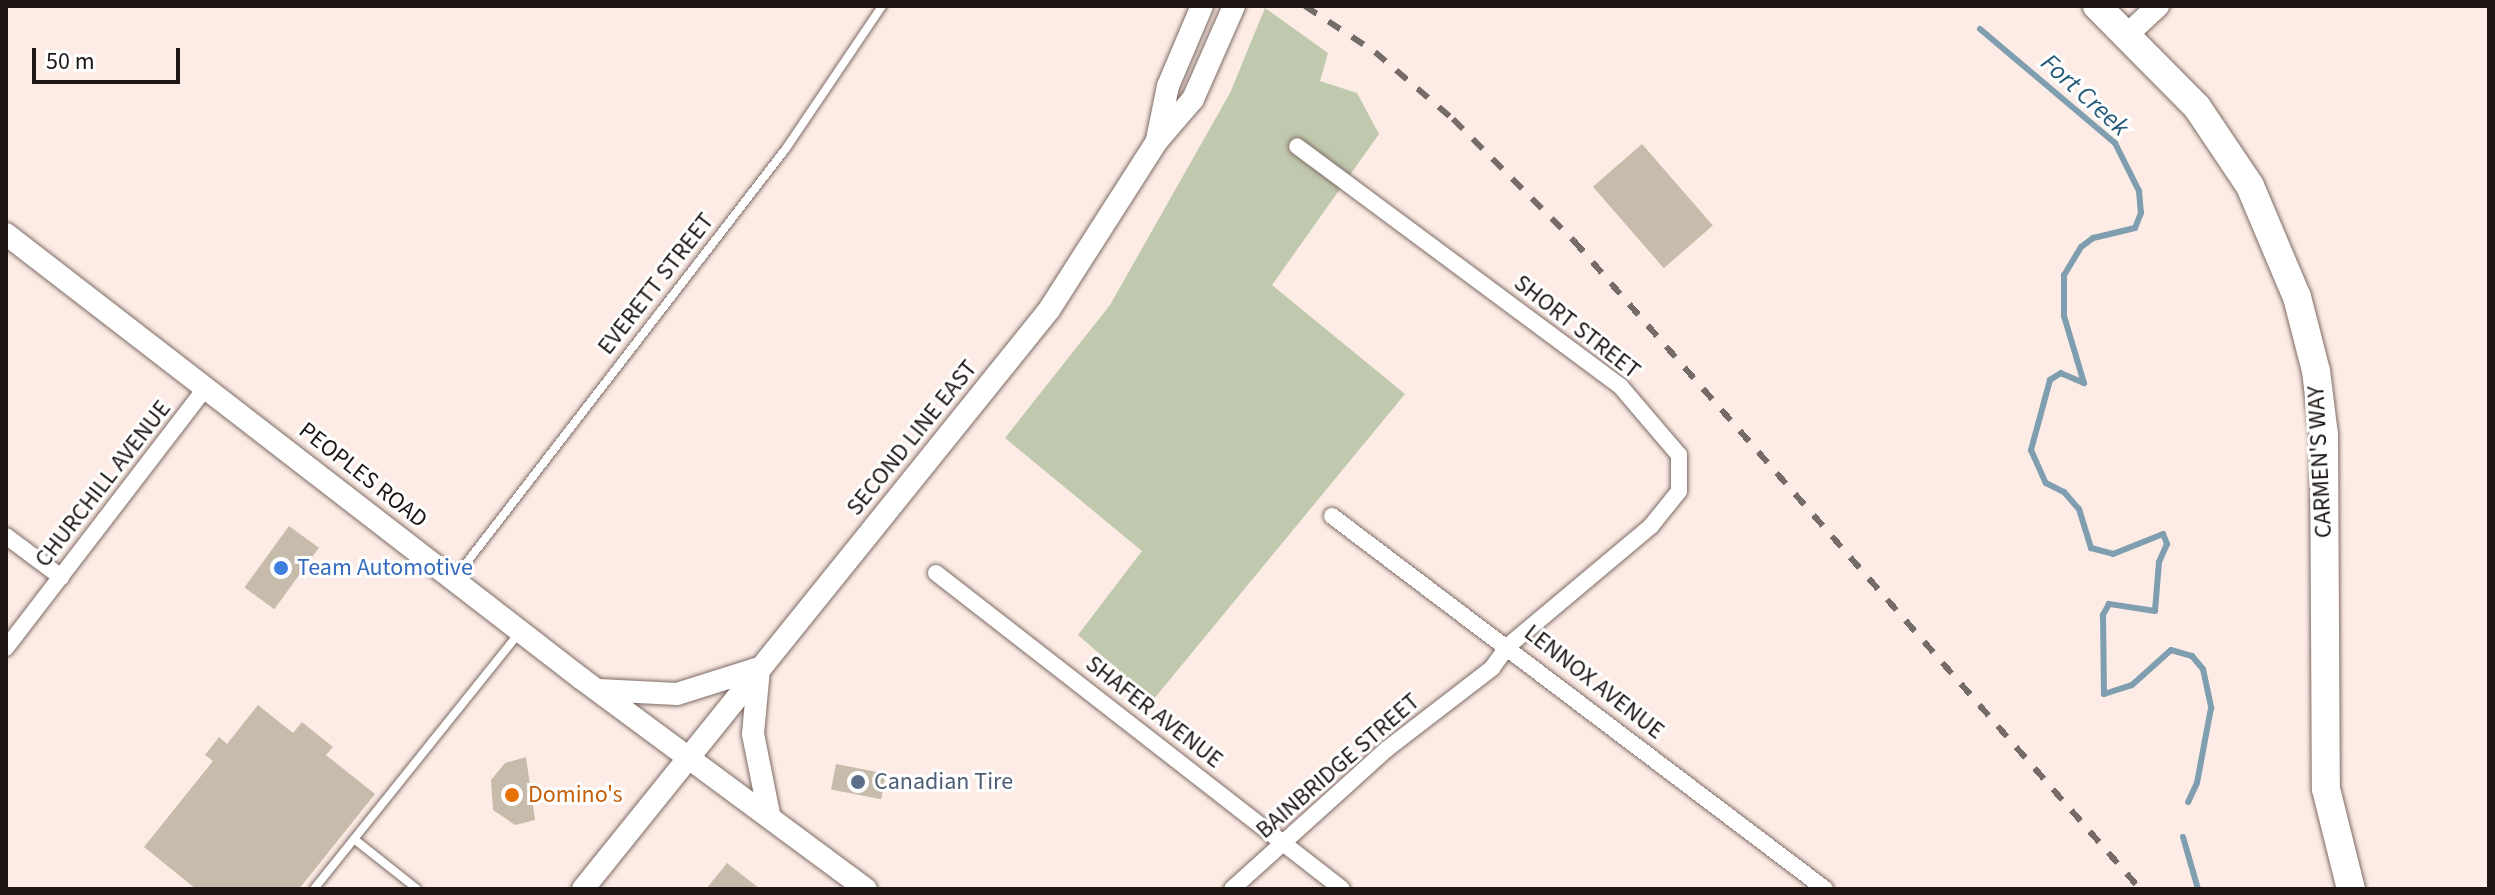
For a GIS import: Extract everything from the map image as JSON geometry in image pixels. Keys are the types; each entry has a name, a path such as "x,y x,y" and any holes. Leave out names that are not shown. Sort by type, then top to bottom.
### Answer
{"highway":[{"name":"CARMEN'S WAY","path":"2097,6 2129,33 2197,107 2250,186 2297,297 2316,371 2324,435 2326,789 2351,889"}],"main road":[{"name":"SECOND LINE EAST","path":"1157,141 1168,86 1202,6"},
{"name":"SECOND LINE EAST","path":"583,889 1049,310 1157,141 1193,99 1234,6"},
{"path":"2129,33 2158,6"},
{"name":"PEOPLES ROAD","path":"6,234 598,690 690,754 866,889"},
{"path":"598,690 677,694 760,667 753,734 769,814"}],"street":[{"name":"SHORT STREET","path":"1297,146 1620,386 1679,455 1679,491 1651,526 1508,646"},
{"name":"CHURCHILL AVENUE","path":"6,648 207,386"},
{"name":"LENNOX AVENUE","path":"1332,516 1508,646 1825,889"},
{"path":"6,536 61,577"},
{"name":"SHAFER AVENUE","path":"936,573 1342,889"},
{"name":"BAINBRIDGE STREET","path":"1232,889 1286,845 1387,749 1492,668 1508,646"}],"lane":[{"name":"EVERETT STREET","path":"454,580 787,147 882,6"},
{"path":"314,889 521,631"},
{"path":"354,839 417,889"}],"green space":[{"path":"1265,8 1328,53 1320,81 1357,93 1379,134 1272,285 1405,394 1153,700 1078,635 1142,551 1005,438 1110,305 1230,93"}],"building":[{"path":"1642,144 1713,226 1664,268 1593,187"},
{"name":"Team Automotive","path":"289,526 319,548 274,609 244,587"},
{"path":"258,705 293,733 302,722 333,747 326,755 375,794 299,889 196,889 144,847 213,761 205,755 219,737 227,744"},
{"name":"Domino's","path":"526,757 535,820 515,825 493,810 491,780 505,763"},
{"name":"Canadian Tire","path":"836,764 886,774 881,799 831,790"},
{"path":"727,863 760,889 706,889"}],"waterway":[{"name":"Fort Creek","path":"1980,29 2115,143 2139,191 2141,213 2135,228 2093,238 2081,247 2064,275 2064,316 2084,383 2061,373 2050,380 2031,450 2046,483 2064,492 2079,509 2091,548 2113,554 2163,534 2167,544 2159,562 2155,611 2109,604 2103,615 2104,694 2132,685 2171,650 2192,656 2203,669 2211,708 2197,783 2188,802"},
{"name":"Fort Creek","path":"2183,837 2198,889"}],"railway":[{"path":"1305,6 1375,52 1453,119 1574,241 2140,889"}],"place":[{"name":"Team Automotive","path":"281,568"},
{"name":"Canadian Tire","path":"858,782"},
{"name":"Domino's","path":"512,795"}]}
